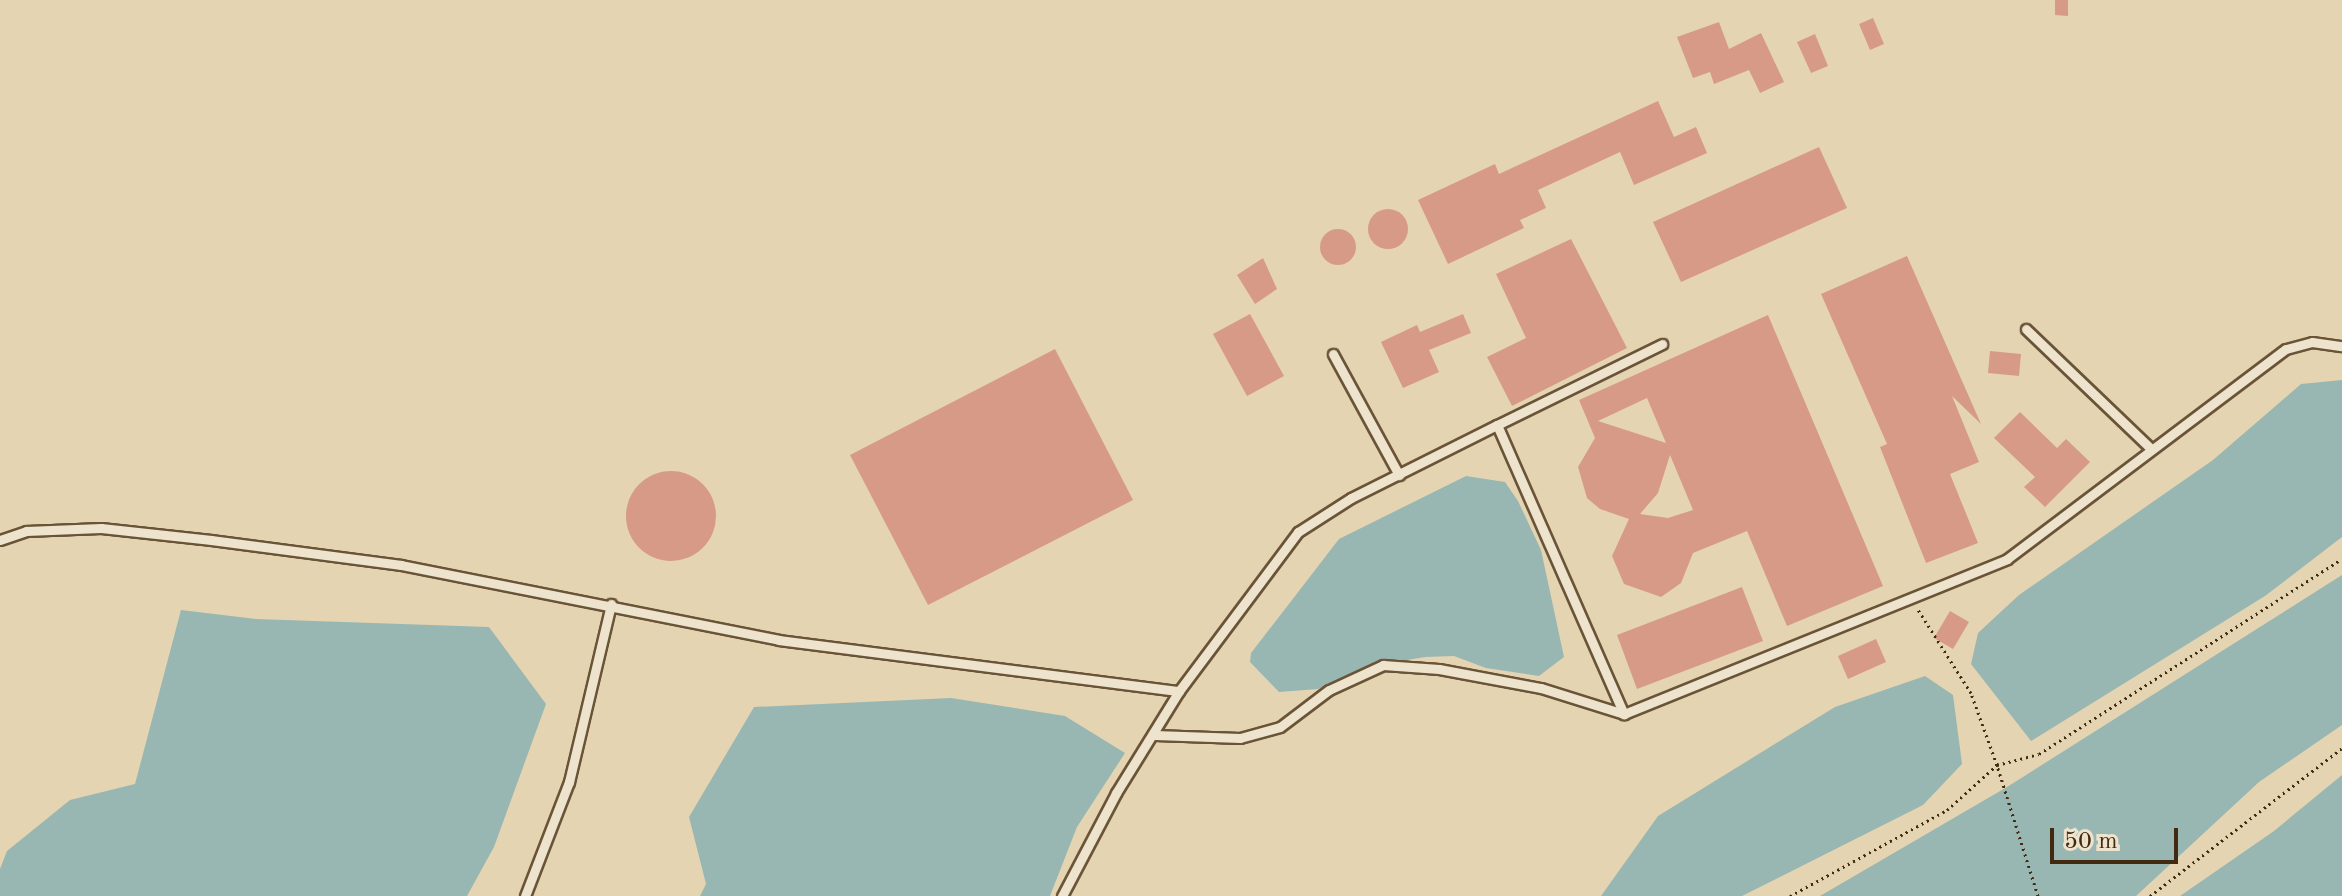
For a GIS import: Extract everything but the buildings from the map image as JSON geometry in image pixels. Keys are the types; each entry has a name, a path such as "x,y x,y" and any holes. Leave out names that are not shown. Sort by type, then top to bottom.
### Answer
{"lane":[{"path":"2026,329 2151,449"},
{"path":"1155,735 1240,738 1280,727 1329,690 1383,665 1439,669 1541,688 1624,714 2007,559 2286,349 2312,342 2342,346"},
{"path":"1062,896 1116,793 1155,735 1179,691 1298,532 1399,475 1662,344"},
{"path":"1333,354 1399,475"},
{"path":"1497,425 1624,714"},
{"path":"0,540 26,531 101,528 195,538 401,565 611,604 779,640 1179,691"},
{"path":"525,896 569,782 611,604"}],"path":[{"path":"1790,896 1947,810 1997,765 2039,754 2342,559"},
{"path":"1911,598 1971,693 2038,896"},
{"path":"2150,896 2342,748"}],"water":[{"path":"2342,380 2342,537 2265,596 2031,741 1971,664 1978,633 2019,595 2213,460 2301,384"},
{"path":"1466,476 1505,482 1518,501 1541,550 1564,657 1539,676 1486,668 1454,656 1425,657 1372,666 1318,689 1279,692 1250,662 1251,653 1339,539"},
{"path":"2342,575 2342,725 2259,782 2136,896 1820,896 2007,787"},
{"path":"181,610 256,619 489,627 546,704 494,847 467,896 0,896 0,869 7,851 70,800 135,784"},
{"path":"1925,676 1953,695 1962,764 1923,805 1742,896 1601,896 1658,816 1835,707"},
{"path":"951,698 1065,716 1125,753 1077,827 1050,896 700,896 706,884 689,817 754,707"},
{"path":"2342,775 2342,896 2180,896 2274,831"}]}
